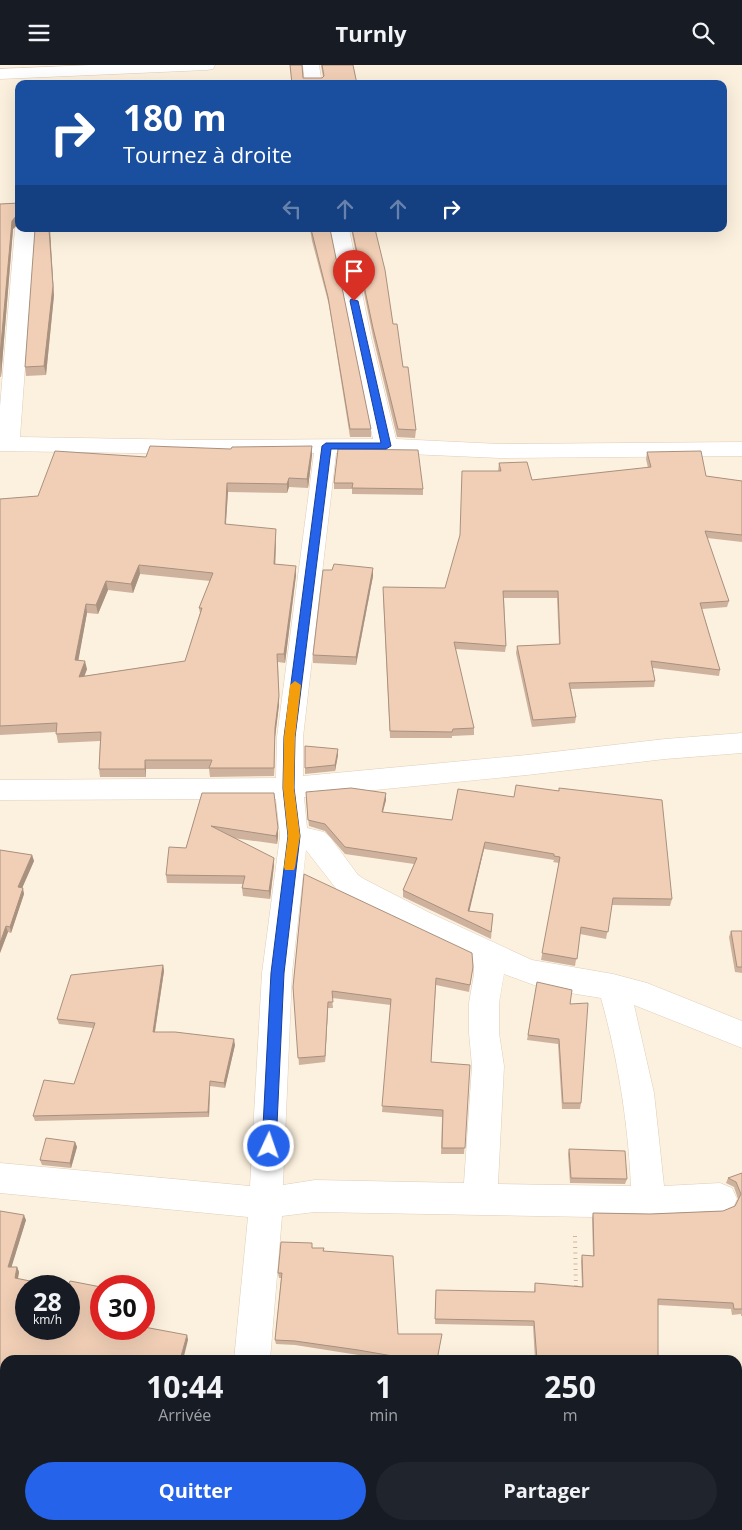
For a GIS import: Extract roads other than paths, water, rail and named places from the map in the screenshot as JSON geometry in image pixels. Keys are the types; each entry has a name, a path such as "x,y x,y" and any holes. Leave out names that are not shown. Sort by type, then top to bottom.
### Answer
{"street":[{"path":"0,73 29,78 207,65"},
{"path":"311,65 313,80"},
{"path":"25,232 4,443 198,447 386,446 484,451 742,449"},
{"path":"341,232 361,337 386,446"},
{"path":"252,1355 266,1203 277,973 294,836 289,788 290,737 326,446"},
{"path":"0,790 289,788 527,765 665,749 742,743"},
{"path":"294,836 314,840 320,845 348,883 354,887 420,921 526,970 545,976 613,987 678,1007 742,1035"},
{"path":"480,1199 488,1066 484,1023 484,1003 489,974 487,951"},
{"path":"613,987 623,1020 641,1108 646,1150 648,1202"},
{"path":"0,1178 266,1203 315,1196 570,1199 648,1202 720,1199"}]}
